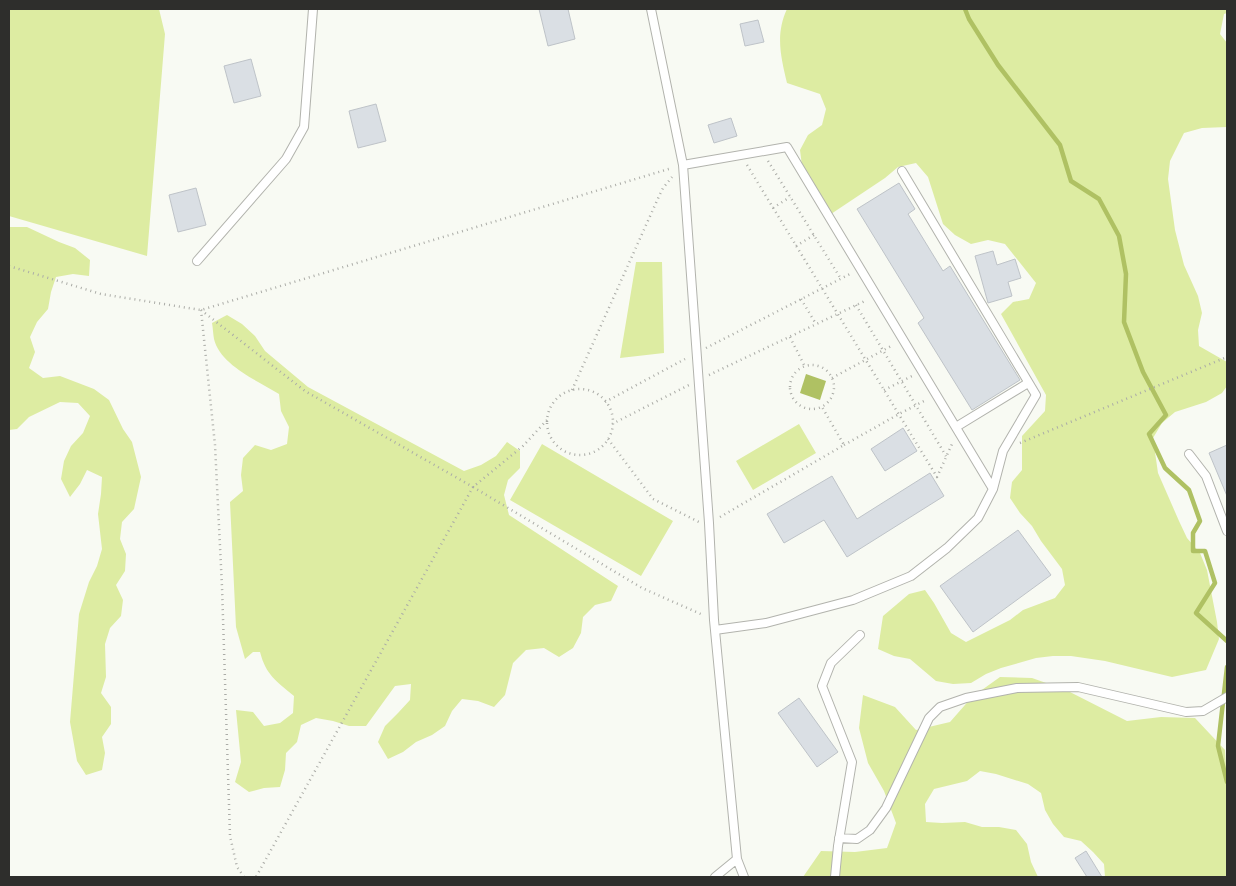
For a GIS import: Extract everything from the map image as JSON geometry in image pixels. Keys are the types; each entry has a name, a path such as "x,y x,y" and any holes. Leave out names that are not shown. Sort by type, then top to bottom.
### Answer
{"lane":[{"path":"197,261 286,159 304,127 313,9"},
{"path":"651,9 683,164 709,523 714,620 737,858 744,877"},
{"path":"683,164 787,147 993,489"},
{"path":"715,630 766,623 853,600 911,576 948,548 978,518 993,489 1003,451 1036,395 902,171"},
{"path":"957,429 1028,383"},
{"path":"1188,454 1206,476 1227,531"},
{"path":"835,877 839,838 852,762 822,686 832,663 860,635"},
{"path":"839,838 857,839 870,830 886,808 929,718 940,707 966,698 1017,688 1078,687 1186,712 1203,711 1227,697"},
{"path":"715,877 737,858"}],"path":[{"path":"762,151 841,279"},
{"path":"741,155 937,477 957,429"},
{"path":"9,266 101,294 201,310 683,164"},
{"path":"572,390 662,188 683,164"},
{"path":"773,208 790,198"},
{"path":"796,246 814,235"},
{"path":"605,402 697,352 860,269"},
{"path":"612,424 876,295"},
{"path":"801,299 816,324"},
{"path":"856,305 947,456"},
{"path":"201,310 305,392 473,487 642,588 714,620"},
{"path":"201,310 215,445 222,586 230,836 237,867 244,877"},
{"path":"790,337 805,367"},
{"path":"831,378 903,339"},
{"path":"1003,451 1227,357"},
{"path":"817,366 828,373 831,378 833,391 827,403 822,407 808,409 802,407 792,396 791,382 798,370 817,366"},
{"path":"884,390 922,371"},
{"path":"256,877 473,487 523,446 546,420 553,402 562,394 581,389 592,392 602,398 609,408 612,430 608,439 600,448 584,455 573,454 565,452 556,445 549,435 546,420"},
{"path":"608,439 653,499 696,522 709,523 844,445 936,395"},
{"path":"822,407 844,445"}],"shaded area":[{"path":"9,9 159,9 165,34 147,256 9,216"},
{"path":"787,9 1227,9 1227,13 1224,14 1220,34 1227,43 1227,127 1202,128 1184,133 1170,161 1168,179 1175,230 1184,265 1198,296 1202,313 1198,330 1199,346 1227,362 1227,386 1222,393 1206,402 1175,412 1162,423 1153,438 1158,473 1187,538 1200,553 1207,570 1219,639 1206,670 1172,677 1105,661 1071,656 1053,656 1036,658 1001,668 971,683 953,684 936,681 910,659 894,656 878,649 883,616 909,594 925,590 951,633 966,642 1010,620 1023,610 1055,598 1065,585 1062,569 1010,498 1012,482 1022,470 1022,436 1045,411 1046,395 1001,314 1013,302 1029,299 1036,283 1005,244 988,240 971,244 955,235 943,224 928,177 916,163 898,167 885,178 831,214 802,166 800,150 808,135 822,125 826,109 820,94 787,83 781,55 780,37"},
{"path":"10,227 27,227 75,248 90,260 89,276 73,274 56,277 48,309 37,322 30,337 35,352 29,368 43,378 60,376 94,389 109,400 123,429 132,442 141,477 134,509 122,522 120,539 126,554 125,571 116,585 123,600 121,616 110,628 105,644 106,677 101,693 111,707 111,724 102,737 105,753 102,770 86,775 77,761 70,722 79,614 102,549 98,514 102,477 87,470 80,484 70,497 61,479 64,461 71,446 83,433 90,416 78,403 60,402 29,417 17,429 9,430"},
{"path":"636,262 662,262 664,353 620,358"},
{"path":"227,315 242,324 255,336 265,351 308,387 464,471 481,465 496,456 507,442 520,451 520,468 508,480 504,495 509,515 618,586 611,601 595,605 583,617 581,633 573,648 559,657 544,648 526,650 513,663 505,695 494,707 478,701 462,699 452,711 445,726 388,759 378,742 385,726 410,700 411,684 395,686 366,726 349,726 316,718 301,725 297,742 286,753 285,770 280,787 264,788 249,792 235,782 241,762 236,710 253,712 264,726 280,723 293,713 294,696 277,682 269,672 260,652 253,652 245,659 236,627 230,502 243,491 241,475 243,458 255,445 271,450 287,444 289,427 281,411 279,394 241,371 224,357 218,348 214,339 212,323"},
{"path":"806,374 826,381 820,400 800,393"},
{"path":"799,424 816,453 753,490 736,461"},
{"path":"542,444 673,521 641,576 510,500"},
{"path":"1000,677 1032,678 1066,690 1127,721 1161,717 1195,718 1225,750 1227,877 1105,877 1104,864 1093,852 1081,841 1064,837 1053,824 1045,810 1041,793 1028,784 980,771 967,781 934,789 925,804 926,822 965,822 982,827 1016,830 1027,844 1031,862 1038,877 803,877 821,851 855,852 887,848 896,823 884,791 868,763 859,728 863,695 895,707 916,730 950,722 972,697"}],"building":[{"path":"539,9 568,9 575,39 548,46"},
{"path":"758,20 764,42 745,46 740,24"},
{"path":"251,59 261,96 234,103 224,66"},
{"path":"376,104 386,141 358,148 349,111"},
{"path":"731,118 737,136 714,143 708,125"},
{"path":"899,183 915,209 908,214 943,271 950,266 1020,380 972,410 918,323 924,318 857,209"},
{"path":"196,188 206,225 178,232 169,195"},
{"path":"993,251 997,265 1015,259 1021,278 1008,282 1012,296 988,303 975,256"},
{"path":"903,428 917,451 885,471 871,449"},
{"path":"1227,445 1227,496 1209,453"},
{"path":"930,473 944,496 847,557 824,520 784,543 767,514 832,476 857,519"},
{"path":"1018,530 1051,575 973,632 940,586"},
{"path":"799,698 838,752 817,767 778,713"},
{"path":"1086,851 1102,877 1087,877 1075,858"}],"waterway":[{"path":"965,9 969,19 998,65 1060,145 1071,181 1099,199 1119,236 1126,274 1124,322 1143,372 1166,415 1149,434 1165,468 1189,490 1200,521 1193,533 1193,551 1205,551 1215,583 1196,613 1227,641"},
{"path":"1227,667 1218,746 1227,782"}]}
